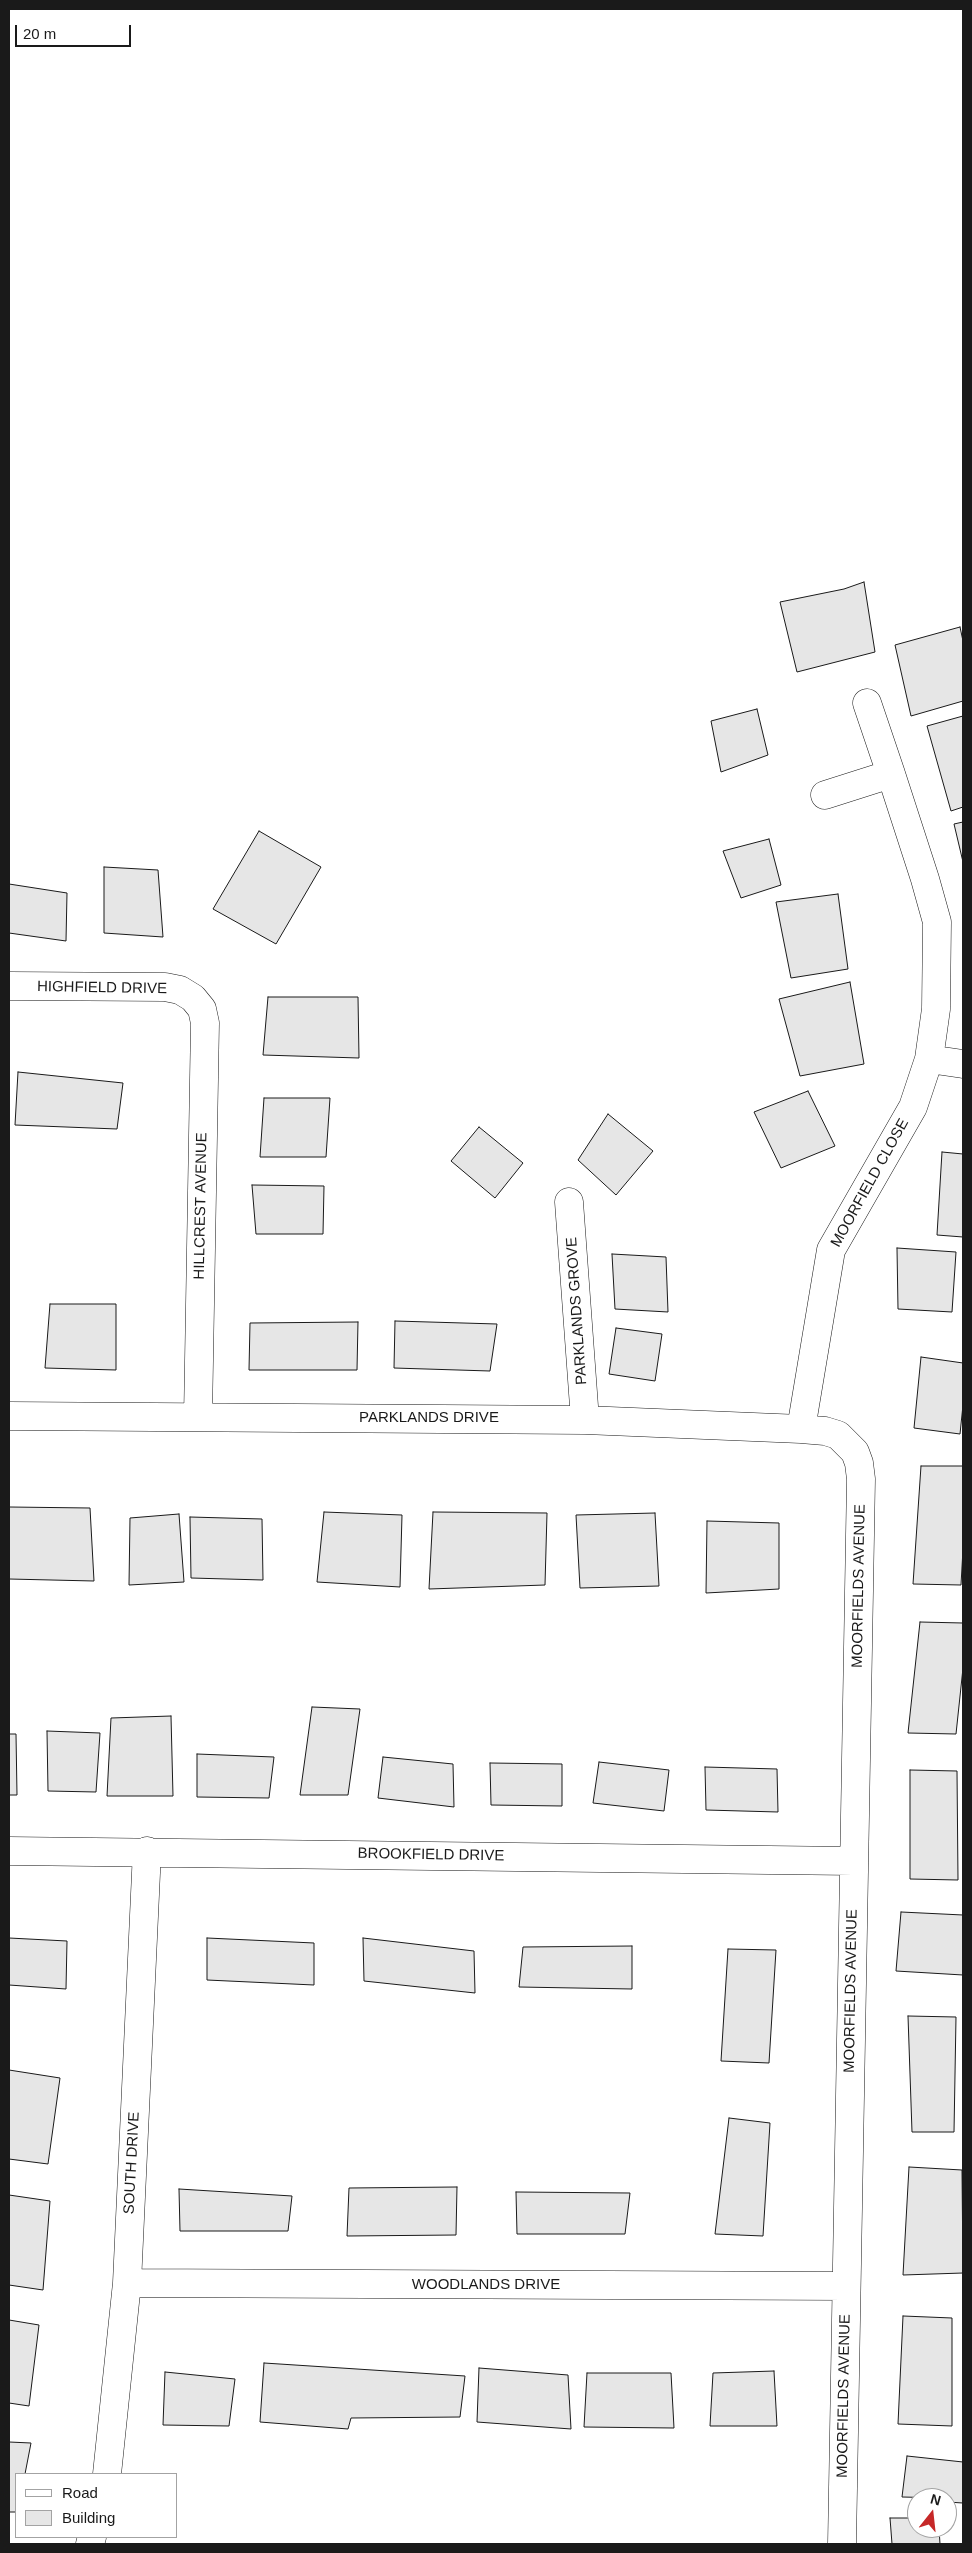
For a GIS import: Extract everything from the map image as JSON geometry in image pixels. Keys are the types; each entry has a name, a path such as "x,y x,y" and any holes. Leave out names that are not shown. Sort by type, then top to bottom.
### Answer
{"street":[{"name":"MOORFIELD CLOSE","path":"801,1428 831,1250 912,1108 929,1059 936,1009 937,922 926,879 868,703"},
{"path":"825,794 891,774"},
{"name":"HIGHFIELD DRIVE","path":"9,986 165,987 180,990 192,998"},
{"name":"HILLCREST AVENUE","path":"192,998 202,1009 205,1024 198,1417"},
{"path":"929,1059 963,1064"},
{"name":"PARKLANDS GROVE","path":"569,1202 585,1420"},
{"name":"PARKLANDS DRIVE","path":"9,1416 585,1420 801,1428 825,1431 838,1435 847,1442"},
{"name":"MOORFIELDS AVENUE","path":"842,2544 861,1479 860,1463 847,1442"},
{"name":"BROOKFIELD DRIVE","path":"9,1851 147,1851 853,1862"},
{"name":"SOUTH DRIVE","path":"108,2473 127,2283 147,1851"},
{"name":"WOODLANDS DRIVE","path":"127,2283 846,2286"}],"building":[{"path":"864,582 875,652 797,672 780,602 844,589"},
{"path":"960,627 963,641 963,701 911,716 895,645"},
{"path":"757,709 768,755 721,772 711,721"},
{"path":"963,716 963,807 951,811 927,726"},
{"path":"963,822 963,862 954,824"},
{"path":"259,831 321,867 276,944 213,909"},
{"path":"769,839 781,885 741,898 723,851"},
{"path":"104,867 158,870 163,937 104,933"},
{"path":"9,884 67,893 66,941 9,933"},
{"path":"838,894 848,969 791,978 776,902"},
{"path":"850,982 864,1064 800,1076 779,999"},
{"path":"268,997 358,997 359,1058 263,1055"},
{"path":"18,1072 123,1083 117,1129 15,1125"},
{"path":"808,1091 835,1146 781,1168 754,1112"},
{"path":"264,1098 330,1098 326,1157 260,1157"},
{"path":"608,1114 653,1151 616,1195 578,1160"},
{"path":"479,1127 523,1163 495,1198 451,1161"},
{"path":"942,1152 963,1154 963,1237 937,1235"},
{"path":"252,1185 324,1186 323,1234 256,1234"},
{"path":"897,1248 956,1252 952,1312 898,1309"},
{"path":"612,1254 666,1257 668,1312 615,1309"},
{"path":"50,1304 116,1304 116,1370 45,1368"},
{"path":"395,1321 497,1324 490,1371 394,1368"},
{"path":"358,1322 357,1370 249,1370 250,1323"},
{"path":"616,1328 662,1334 655,1381 609,1374"},
{"path":"921,1357 963,1363 963,1405 960,1434 914,1428"},
{"path":"921,1466 963,1466 961,1585 913,1584"},
{"path":"9,1507 90,1508 94,1581 9,1579"},
{"path":"324,1512 402,1515 400,1587 317,1582"},
{"path":"433,1512 547,1513 545,1585 429,1589"},
{"path":"655,1513 659,1586 580,1588 576,1515"},
{"path":"179,1514 184,1582 129,1585 130,1518"},
{"path":"190,1517 262,1519 263,1580 191,1578"},
{"path":"707,1521 779,1523 779,1589 706,1593"},
{"path":"920,1622 963,1623 963,1668 956,1734 908,1733"},
{"path":"312,1707 360,1709 348,1795 300,1795"},
{"path":"171,1716 173,1796 107,1796 111,1718"},
{"path":"47,1731 100,1733 96,1792 48,1791"},
{"path":"9,1734 16,1734 17,1795 9,1795"},
{"path":"197,1754 274,1757 269,1798 197,1797"},
{"path":"383,1757 453,1764 454,1807 378,1798"},
{"path":"599,1762 669,1770 664,1811 593,1803"},
{"path":"490,1763 562,1764 562,1806 491,1805"},
{"path":"705,1767 777,1769 778,1812 706,1810"},
{"path":"910,1770 957,1771 958,1880 910,1879"},
{"path":"901,1912 963,1915 963,1975 896,1971"},
{"path":"9,1938 67,1941 66,1989 9,1985"},
{"path":"207,1938 314,1943 314,1985 207,1980"},
{"path":"363,1938 474,1951 475,1993 364,1981"},
{"path":"632,1946 632,1989 519,1987 523,1947"},
{"path":"728,1949 776,1950 769,2063 721,2061"},
{"path":"908,2016 956,2017 954,2132 912,2132"},
{"path":"9,2070 60,2078 48,2164 9,2159"},
{"path":"729,2118 770,2123 763,2236 715,2234"},
{"path":"909,2167 962,2170 963,2273 903,2275"},
{"path":"457,2187 456,2235 347,2236 349,2188"},
{"path":"179,2189 292,2196 288,2231 180,2231"},
{"path":"516,2192 630,2193 625,2234 517,2234"},
{"path":"9,2195 50,2201 43,2290 9,2285"},
{"path":"903,2316 952,2318 952,2426 898,2424"},
{"path":"9,2320 39,2325 29,2406 9,2403"},
{"path":"264,2363 465,2376 460,2417 351,2418 348,2429 260,2422"},
{"path":"479,2368 568,2375 571,2429 477,2422"},
{"path":"774,2371 777,2426 710,2426 713,2373"},
{"path":"165,2372 235,2379 229,2426 163,2425"},
{"path":"587,2373 671,2373 674,2428 584,2427"},
{"path":"9,2442 31,2443 25,2473 15,2473 15,2512 9,2512"},
{"path":"907,2456 963,2462 963,2503 957,2503 957,2488 907,2488 907,2497 902,2497"},
{"path":"890,2518 907,2518 907,2538 940,2538 940,2544 892,2544"}]}
